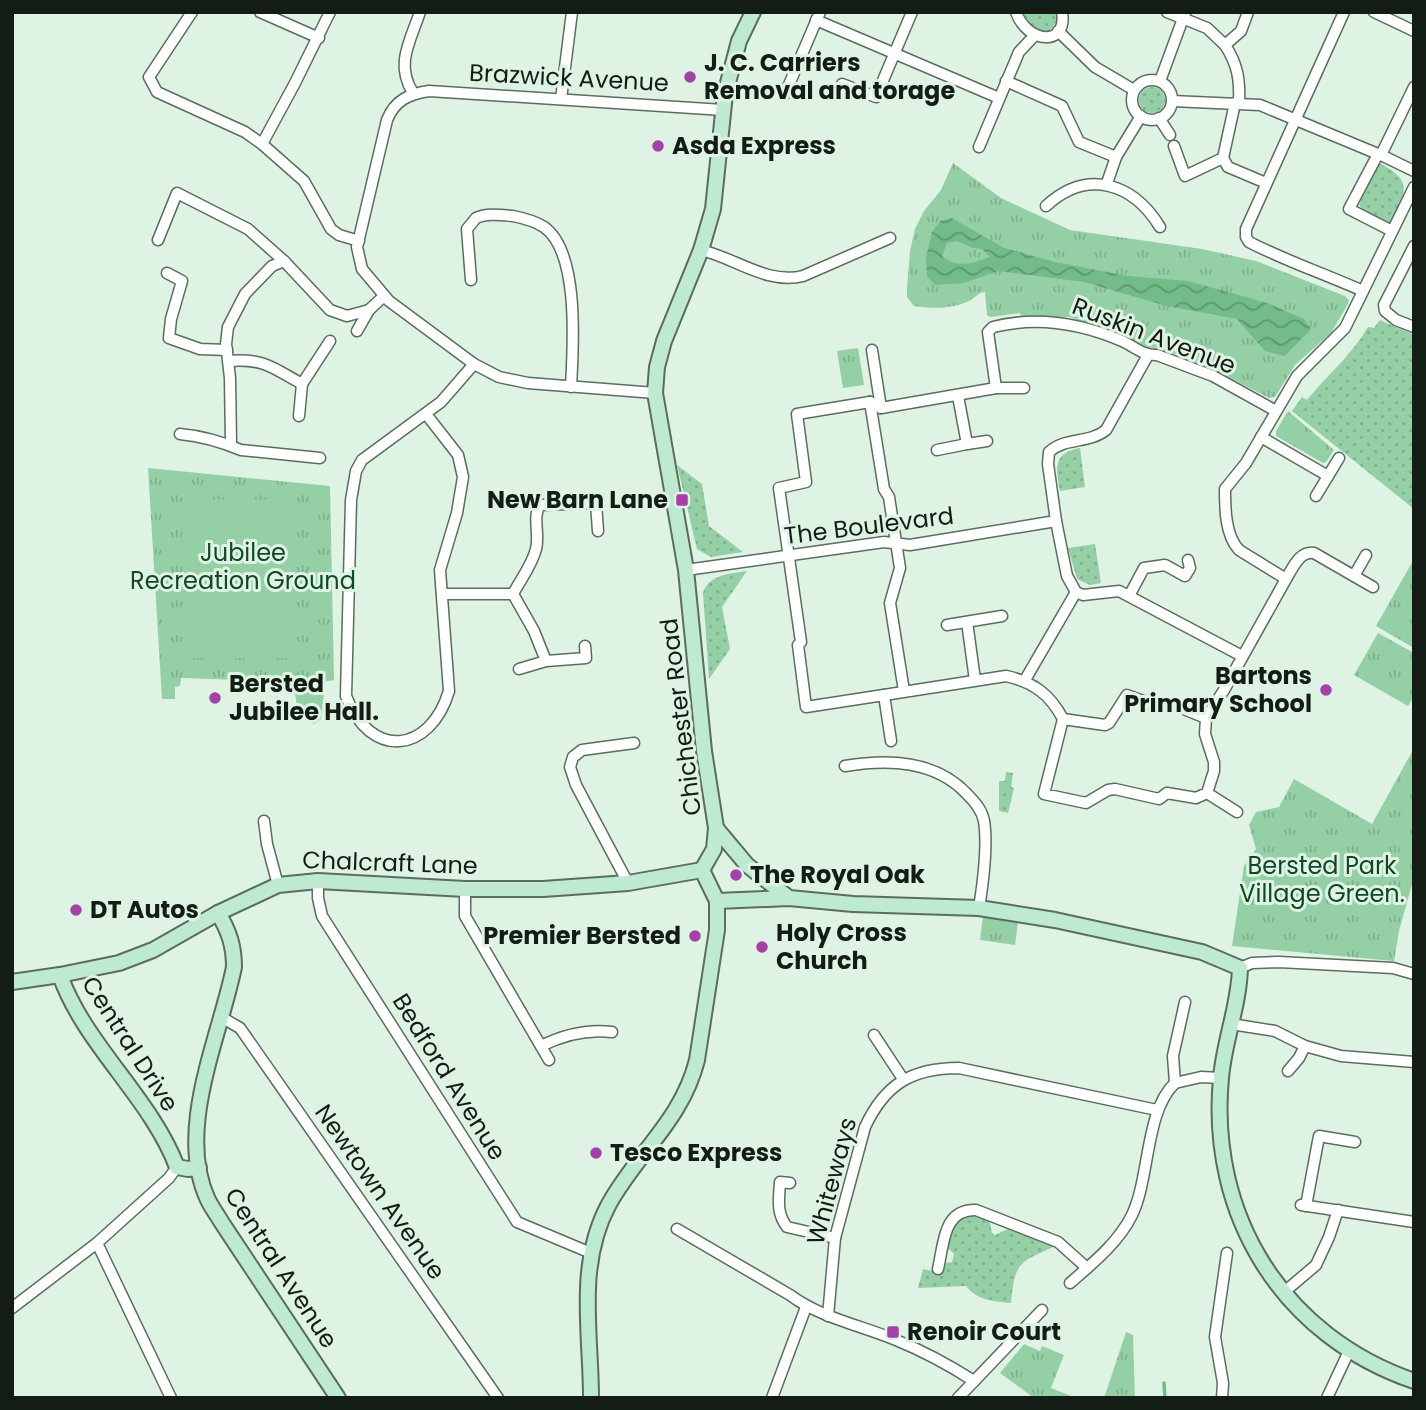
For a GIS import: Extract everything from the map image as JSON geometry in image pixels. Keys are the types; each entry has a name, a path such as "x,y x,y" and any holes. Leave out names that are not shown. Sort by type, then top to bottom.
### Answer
{"street":[{"path":"192,12 149,78 152,86 158,92 245,132 262,144 304,181 331,229 339,235 359,240"},
{"path":"260,12 319,37"},
{"path":"262,144 330,12"},
{"path":"420,12 403,63 404,75 413,93 398,102 387,120 359,240 358,260 362,269 384,296 408,317 474,364 499,377 528,383 655,393"},
{"path":"561,99 572,12"},
{"name":"Chichester Road","path":"702,870 714,849 716,828 704,751 686,570 655,393 657,367 664,341 701,250 713,209 724,94 739,41 753,12"},
{"path":"842,84 876,97 912,12"},
{"path":"1016,12 1020,23 1034,36 1046,37 1058,31 1062,25 1062,12"},
{"path":"1167,12 1184,15 1207,28 1225,45 1236,61 1240,80 1237,103 1223,158 1228,167 1266,183"},
{"path":"1225,45 1238,35 1248,12"},
{"path":"1344,12 1266,183 1246,229 1246,237 1249,242 1282,259 1313,268 1363,291"},
{"path":"1374,12 1414,31"},
{"path":"1160,81 1184,15"},
{"path":"800,93 786,91 818,16 894,53 999,98"},
{"path":"1058,31 1095,67 1134,90"},
{"path":"979,147 1019,52 1034,36"},
{"path":"1148,80 1160,81 1169,89 1172,100 1168,111 1159,118 1142,116 1134,108 1134,90 1148,80"},
{"path":"1006,81 1062,106 1079,142 1115,157"},
{"path":"1392,231 1349,209 1414,87"},
{"name":"Brazwick Avenue","path":"413,93 445,92 723,110"},
{"path":"1172,100 1259,105 1295,118 1414,171"},
{"path":"1107,183 1115,157 1142,116"},
{"path":"1159,118 1170,135"},
{"path":"1174,146 1185,176 1223,158"},
{"path":"1046,206 1067,191 1081,186 1107,183 1140,201 1160,228"},
{"path":"1286,579 1233,544 1225,489 1246,463 1297,376 1345,328 1414,187"},
{"path":"158,240 177,193 248,229 284,261 330,310 346,316 369,310"},
{"path":"471,280 467,229 476,218 501,215 519,217 544,227 550,233 562,255 569,284 573,341 571,387"},
{"path":"701,250 773,277 790,280 890,238"},
{"path":"1414,246 1384,305 1390,316 1414,327"},
{"path":"231,444 228,327 240,301 272,265 284,261"},
{"path":"167,274 182,281 171,319 169,338 200,349 262,362 302,384"},
{"path":"357,331 369,310 384,296"},
{"name":"Ruskin Avenue","path":"996,388 988,332 993,327 1039,321 1068,323 1122,341 1148,355 1157,355 1213,376 1276,411"},
{"path":"299,416 302,384 330,341"},
{"path":"872,350 881,408"},
{"path":"1148,355 1106,430 1091,439 1056,445 1049,452 1048,464 1056,521 1067,576 1076,592 1083,595 1111,590 1129,596 1242,656"},
{"path":"426,414 458,455 463,477 457,513 440,570 449,691 437,720 415,737 403,741 383,739 371,734 356,718 345,696 351,499 354,481 362,460 426,414 456,388 474,364"},
{"path":"1024,388 996,388 881,408 870,402 797,414 806,482 779,488 801,642 798,645 806,707 1006,676 1025,680 1046,694 1063,719 1044,794 1086,803 1108,790 1115,789 1159,799 1167,793 1196,798 1207,793 1214,771 1214,762 1205,734 1206,718 1302,555 1314,553 1373,587"},
{"path":"958,396 967,444"},
{"path":"870,402 884,489 889,497 898,543 900,568 890,603 904,691"},
{"path":"180,435 198,436 212,442 231,444 241,450 320,458"},
{"path":"1261,437 1328,476"},
{"path":"937,450 988,441"},
{"path":"1316,496 1339,458"},
{"path":"513,594 533,558 537,545 536,510 540,505 596,503 598,531"},
{"name":"The Boulevard","path":"686,570 884,542 910,545 1056,521"},
{"path":"1354,576 1366,555"},
{"path":"1129,596 1144,568 1165,565 1185,576 1190,568 1188,560"},
{"path":"1025,680 1076,592"},
{"path":"442,594 513,594"},
{"path":"513,594 534,631 546,661"},
{"path":"947,625 1002,616"},
{"path":"967,622 975,680"},
{"path":"519,669 546,661 586,658 585,646"},
{"path":"884,695 891,741"},
{"path":"1063,719 1105,725 1127,695 1149,703 1169,703 1206,718"},
{"path":"628,883 576,785 570,767 573,757 582,750 634,743"},
{"path":"845,766 875,761 898,762 925,768 949,779 969,796 984,820 979,908"},
{"path":"1207,793 1237,812"},
{"path":"264,821 278,885"},
{"path":"716,828 747,865 789,898"},
{"path":"591,1398 587,1283 590,1254 596,1235 610,1202 683,1101 692,1080 717,930 717,901 702,870"},
{"name":"Chalcraft Lane","path":"12,982 119,963 153,950 278,885 318,881 466,889 544,889 628,883 702,870"},
{"name":"Bedford Avenue","path":"318,881 322,916 517,1222 590,1254"},
{"path":"466,889 465,916 549,1060"},
{"path":"717,901 789,898 853,904 979,908 1055,920 1202,952 1240,968 1252,963 1279,962 1394,968 1414,974"},
{"name":"Central Avenue","path":"218,914 229,931 234,967 198,1113 196,1140 199,1168 207,1198 222,1223 338,1398"},
{"path":"1240,968 1238,996 1221,1078 1222,1143 1229,1187 1239,1219 1252,1245 1283,1293 1312,1323 1349,1351 1375,1366 1414,1381"},
{"name":"Central Drive","path":"60,975 72,1004 163,1136 175,1145 177,1167"},
{"path":"1174,1083 1173,1056 1185,1002"},
{"name":"Newtown Avenue","path":"221,1017 240,1028 498,1398"},
{"path":"1231,1024 1275,1031 1305,1046 1341,1056 1414,1062"},
{"path":"541,1046 557,1038 597,1030 612,1032"},
{"path":"874,1035 903,1079"},
{"path":"1288,1071 1305,1046"},
{"name":"Whiteways","path":"828,1315 835,1238 865,1127 873,1110 903,1079 936,1068 958,1068 1157,1110"},
{"path":"1070,1283 1112,1244 1132,1216 1146,1170 1157,1110 1167,1090 1174,1083 1201,1077 1221,1078"},
{"path":"1355,1142 1319,1136 1303,1205 1414,1222"},
{"name":"Central Drive","path":"175,1145 196,1140"},
{"path":"12,1308 97,1243 169,1178 177,1167 199,1168"},
{"path":"790,1183 780,1182 778,1207 781,1220 787,1227 835,1238"},
{"path":"938,1269 950,1221 958,1212 966,1210 976,1210 1058,1242 1087,1268"},
{"path":"1283,1293 1316,1265 1338,1210"},
{"path":"677,1229 806,1307 896,1340 974,1381"},
{"path":"97,1243 171,1398"},
{"path":"1222,1398 1223,1383 1215,1337 1227,1253"},
{"path":"772,1398 806,1307"},
{"path":"958,1398 1042,1310"},
{"path":"1327,1398 1349,1351"}],"green space":[{"path":"1021,12 1057,12 1057,22 1047,33 1038,33 1023,18"},
{"path":"1152,87 1161,91 1165,100 1161,109 1152,113 1143,109 1139,100 1143,91"},
{"path":"953,163 1001,198 1070,230 1202,249 1256,261 1345,296 1349,300 1348,304 1331,333 1295,365 1275,397 1269,398 1213,369 1070,317 1021,317 1020,313 990,317 987,315 985,292 965,303 950,307 914,306 907,297 907,287 915,229 924,211 941,190"},
{"path":"1379,163 1398,176 1404,189 1391,224 1359,205"},
{"path":"1380,320 1414,335 1414,509 1292,411 1302,397 1307,400 1347,356 1368,327 1374,328"},
{"path":"858,348 864,385 843,388 837,351"},
{"path":"1288,411 1334,450 1326,462 1323,463 1276,436 1276,431"},
{"path":"1080,448 1085,487 1060,491 1057,469 1060,458 1071,450"},
{"path":"677,465 702,484 709,526 743,552 711,557 697,549"},
{"name":"Jubilee Recreation Ground","path":"148,468 330,486 334,680 293,687 241,680 181,678 180,686 175,687 175,699 162,699"},
{"path":"191,499 293,500 293,658 190,658"},
{"path":"1095,544 1101,583 1090,585 1077,579 1068,548"},
{"path":"1414,559 1414,648 1376,626"},
{"path":"747,571 722,607 730,649 709,679 703,593 715,578"},
{"path":"1378,633 1414,653 1414,696 1408,706 1354,675"},
{"path":"322,684 324,693 321,719 314,724 299,716 294,689"},
{"name":"Bersted Park Village Green.","path":"1414,748 1414,877 1394,961 1232,946 1244,866 1256,849 1249,825 1256,812 1279,807 1294,779 1372,824"},
{"path":"1006,772 1013,773 1011,787 1014,788 1008,813 999,811 999,781 1005,781"},
{"path":"983,916 1018,922 1015,945 980,940"},
{"path":"973,1213 989,1219 992,1233 995,1235 1012,1227 1055,1246 1021,1265 1017,1271 1011,1303 981,1297 966,1286 918,1288 923,1269 942,1273 944,1263 952,1262 954,1254 948,1248 952,1228 958,1218"},
{"path":"1126,1332 1133,1335 1135,1398 1104,1398"},
{"path":"1024,1344 1040,1351 1042,1346 1064,1355 1051,1388 1076,1398 1034,1398 1000,1373"}],"water":[{"path":"952,218 1004,248 1055,262 1128,276 1188,281 1267,303 1304,319 1311,329 1285,356 1265,351 1237,319 1167,306 1084,282 998,271 964,283 935,285 927,276 926,257 932,232 940,221","holes":["957,241 982,249 990,257 959,264 942,256 947,243"]}],"waterway":[{"path":"1164,1383 1165,1398"}],"place":[{"name":"J. C. Carriers Removal and torage","path":"690,77"},
{"name":"Asda Express","path":"658,146"},
{"name":"New Barn Lane","path":"682,500"},
{"name":"Bartons Primary School","path":"1326,690"},
{"name":"Bersted Jubilee Hall.","path":"215,698"},
{"name":"The Royal Oak","path":"736,875"},
{"name":"DT Autos","path":"76,910"},
{"name":"Premier Bersted","path":"695,936"},
{"name":"Holy Cross Church","path":"762,947"},
{"name":"Tesco Express","path":"596,1153"},
{"name":"Renoir Court","path":"893,1332"}]}
